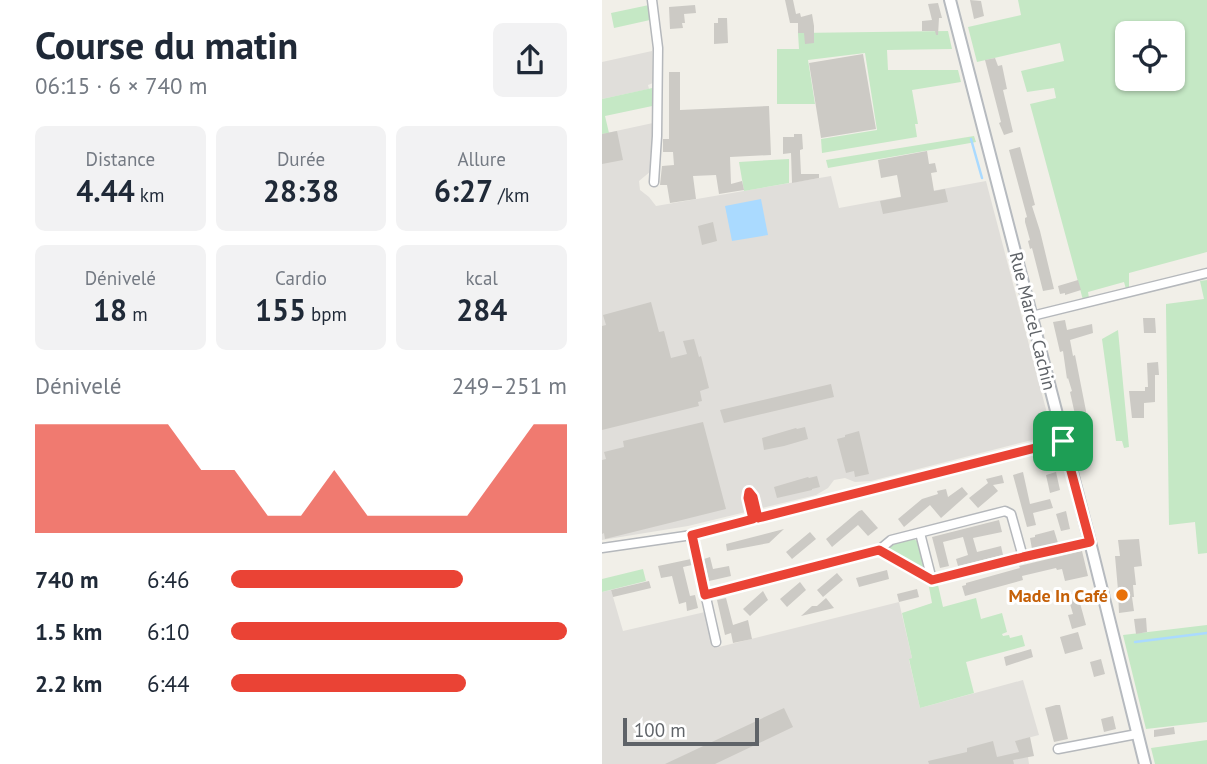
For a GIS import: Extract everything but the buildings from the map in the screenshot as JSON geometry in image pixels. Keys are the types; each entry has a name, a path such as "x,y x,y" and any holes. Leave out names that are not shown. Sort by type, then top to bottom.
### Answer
{"street":[{"path":"652,0 658,48 654,182"},
{"name":"Rue Marcel Cachin","path":"950,0 1145,764"},
{"path":"1032,316 1207,273"},
{"path":"602,548 692,535 1063,441"},
{"path":"705,595 879,550 891,540 1007,511 1011,514 1023,557"},
{"path":"920,533 932,580"},
{"path":"692,535 716,642"},
{"path":"879,550 932,580 1090,542"},
{"path":"1058,750 1137,733"}],"lane":[{"path":"749,492 753,497 756,518 748,498 749,492"}],"shaded area":[{"path":"652,51 653,83 648,85 649,89 602,99 602,62"},
{"path":"653,123 651,171 639,181 640,190 656,206 831,176 839,208 986,181 1048,417 1045,430 1032,440 871,481 855,482 845,478 834,480 828,488 816,495 688,526 602,540 602,134"},
{"path":"611,590 623,631 705,612 715,648 899,602 920,708 1023,680 1039,735 1016,741 1021,758 1028,757 1029,764 602,764 602,592"}],"green space":[{"path":"1018,0 1207,0 1207,252 1129,273 1129,288 1126,289 1124,282 1088,292 1089,298 1083,300 1030,104 1056,98 1054,88 1027,92 1021,71 1064,61 1060,43 977,62 968,27 1021,15"},
{"path":"649,5 650,20 614,28 611,13"},
{"path":"948,31 952,49 887,50 888,70 958,70 961,82 912,90 918,124 915,124 917,137 822,153 821,139 877,130 865,53 808,60 815,104 777,104 777,49 799,49 798,33"},
{"path":"657,87 657,105 605,116 609,133 602,134 602,99"},
{"path":"974,136 976,142 828,168 826,160"},
{"path":"789,159 789,183 744,191 739,162"},
{"path":"1207,280 1207,553 1198,554 1195,522 1169,525 1166,304 1204,299 1200,281"},
{"path":"1118,330 1129,447 1124,448 1122,441 1116,441 1102,339"},
{"path":"912,538 917,541 924,566 921,570 890,552 890,545 893,543"},
{"path":"643,569 646,581 602,592 602,579"},
{"path":"938,585 943,607 976,598 981,619 1002,613 1007,632 1002,634 1003,636 1009,635 1010,638 1022,635 1025,646 966,662 974,693 920,708 902,613 932,603 929,587"},
{"path":"1207,625 1207,722 1146,729 1123,635"},
{"path":"1207,740 1207,764 1155,764 1151,748"}],"water":[{"path":"761,199 768,235 732,241 725,206"}],"waterway":[{"path":"971,139 982,178"},
{"path":"1135,642 1207,633"}],"place":[{"name":"Made In Café","path":"1122,595"}],"route":[{"path":"1063,441 1090,542 932,580 879,550 705,595 692,535 753,519 749,492 752,494 758,518 1063,441"}]}
